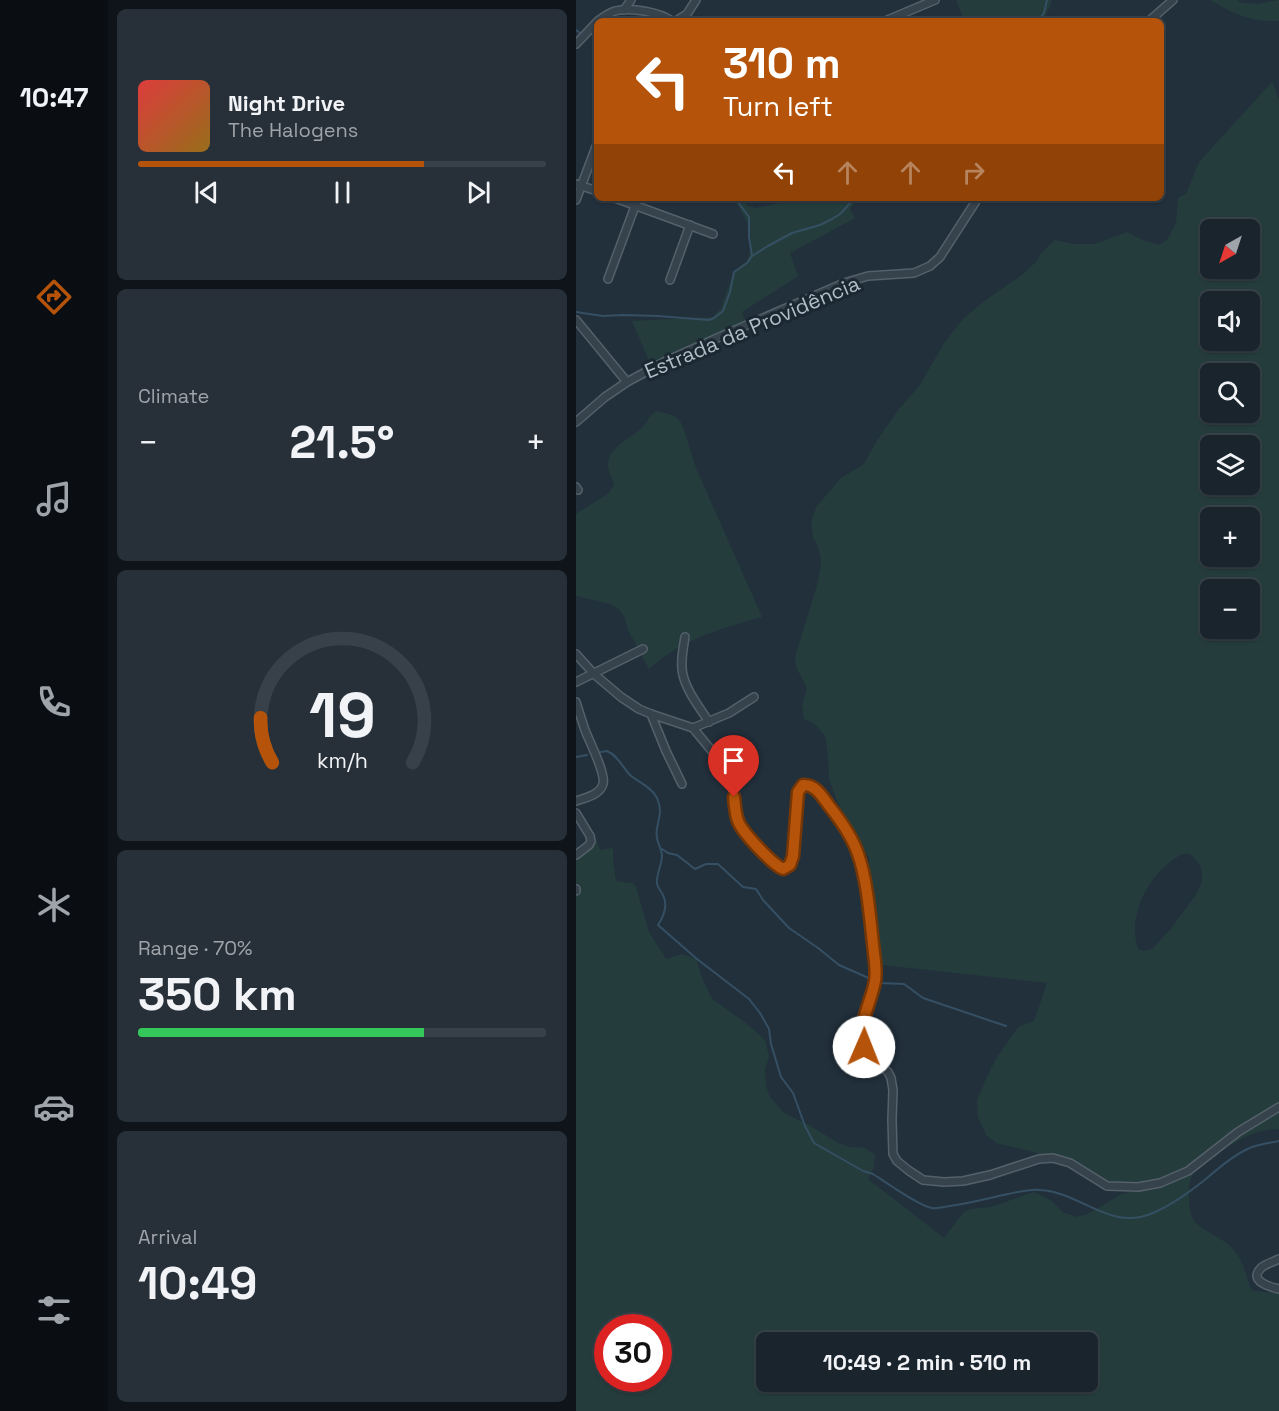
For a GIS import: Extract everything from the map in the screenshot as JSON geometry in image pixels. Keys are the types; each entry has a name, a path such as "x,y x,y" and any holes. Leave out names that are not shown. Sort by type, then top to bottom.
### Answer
{"street":[{"path":"624,10 631,0"},
{"path":"681,18 687,14 696,0"},
{"path":"892,18 935,0"},
{"path":"1152,18 1173,0"},
{"path":"602,18 615,11 624,10 651,12 668,18"},
{"path":"576,44 594,24"},
{"path":"576,200 579,185 594,151"},
{"path":"579,185 594,190"},
{"name":"Estrada da Providência","path":"577,420 627,382 666,361 844,283 868,276 914,273 930,267 940,257 976,201"},
{"path":"608,279 637,202 713,234"},
{"path":"670,280 690,225"},
{"path":"576,320 627,382"},
{"path":"685,637 682,674 709,722"},
{"path":"576,682 643,649"},
{"path":"576,654 594,674 628,702 651,714 693,728 727,769 731,778 738,822 759,848 779,867 787,868 792,861 798,792 803,785 807,784 815,788 839,818 851,837 862,865 876,969 871,1000 864,1018 862,1044 891,1078 893,1154 897,1161 908,1170 923,1179 944,1182 963,1181 990,1175 1039,1158 1053,1158 1070,1163 1107,1186 1138,1187 1160,1183 1188,1171 1238,1132 1279,1107"},
{"path":"693,728 738,708 754,697"},
{"path":"576,702 604,777 601,788 594,794 576,801"},
{"path":"651,714 682,784"},
{"path":"576,813 591,839 589,844 576,855"},
{"path":"1279,1260 1264,1266 1258,1271 1257,1276 1264,1285 1279,1289"}],"green space":[{"path":"956,0 1051,0 1044,18 964,18"},
{"path":"1210,0 1237,0 1242,3 1258,4 1279,0 1279,21 1243,16"},
{"path":"1272,82 1279,100 1279,1129 1261,1131 1244,1138 1201,1165 1190,1180 1189,1198 1194,1221 1233,1248 1242,1264 1250,1288 1254,1291 1279,1293 1279,1411 576,1411 576,852 596,839 600,850 613,848 616,881 632,883 636,887 649,932 666,959 682,954 696,959 712,999 762,1037 769,1057 765,1069 766,1086 770,1097 784,1113 838,1143 865,1148 875,1155 874,1167 868,1179 944,1238 963,1213 971,1209 991,1207 1034,1192 1052,1201 1063,1212 1076,1217 1088,1214 1122,1194 1135,1191 1094,1181 1079,1174 1062,1159 996,1143 986,1135 978,1117 977,1100 997,1057 1018,1027 1034,1021 1047,983 882,965 868,890 869,858 838,803 829,779 825,736 815,724 804,719 802,705 807,688 796,667 795,657 818,582 821,562 819,549 813,537 811,521 817,506 841,478 864,464 878,439 899,409 920,385 944,343 963,319 1022,275 1055,240 1073,244 1095,244 1127,232 1159,245 1168,239 1176,223 1178,198 1186,194 1199,162","holes":["1183,854 1190,854 1201,867 1202,882 1195,896 1169,931 1152,949 1143,951 1138,949 1135,935 1135,922 1139,908 1152,881 1171,861"]},
{"path":"734,201 744,201 748,206 756,208 790,201 857,201 850,209 855,218 790,253 798,276 742,312 747,326 652,368 632,321 713,317 721,308 734,271 747,261 751,250 750,228"},
{"path":"657,411 675,416 680,421 696,468 762,617 702,636 674,650 649,669 619,609 610,604 576,596 576,514 609,493 614,484 608,463 613,451 642,428"}],"waterway":[{"path":"1040,18 1047,0"},
{"path":"576,30 583,35"},
{"path":"737,201 749,217 752,256"},
{"path":"576,312 603,316 658,316 709,320 714,318 723,311 734,272 747,263 752,256 792,233 832,219 852,201"},
{"path":"601,752 607,751 614,755 629,774 651,790 659,804 660,815 656,833 662,856 657,883 663,895 665,907 658,925 749,999 760,1013 769,1029 781,1077 793,1093 814,1143 863,1171 873,1174 911,1199 926,1207 936,1208 1040,1190 1069,1197 1109,1215 1137,1218 1174,1202 1246,1150 1279,1141"},
{"path":"576,757 587,755"},
{"path":"662,849 677,855 695,869 706,864 718,864 743,887 756,889 789,928 839,965 880,983 904,984 923,998 1006,1026"}],"route":[{"path":"734,797 736,816 742,828 775,864 783,869 787,868 792,861 798,792 803,785 807,784 815,788 851,837 862,865 876,969 871,1000 862,1031 864,1047"}]}
